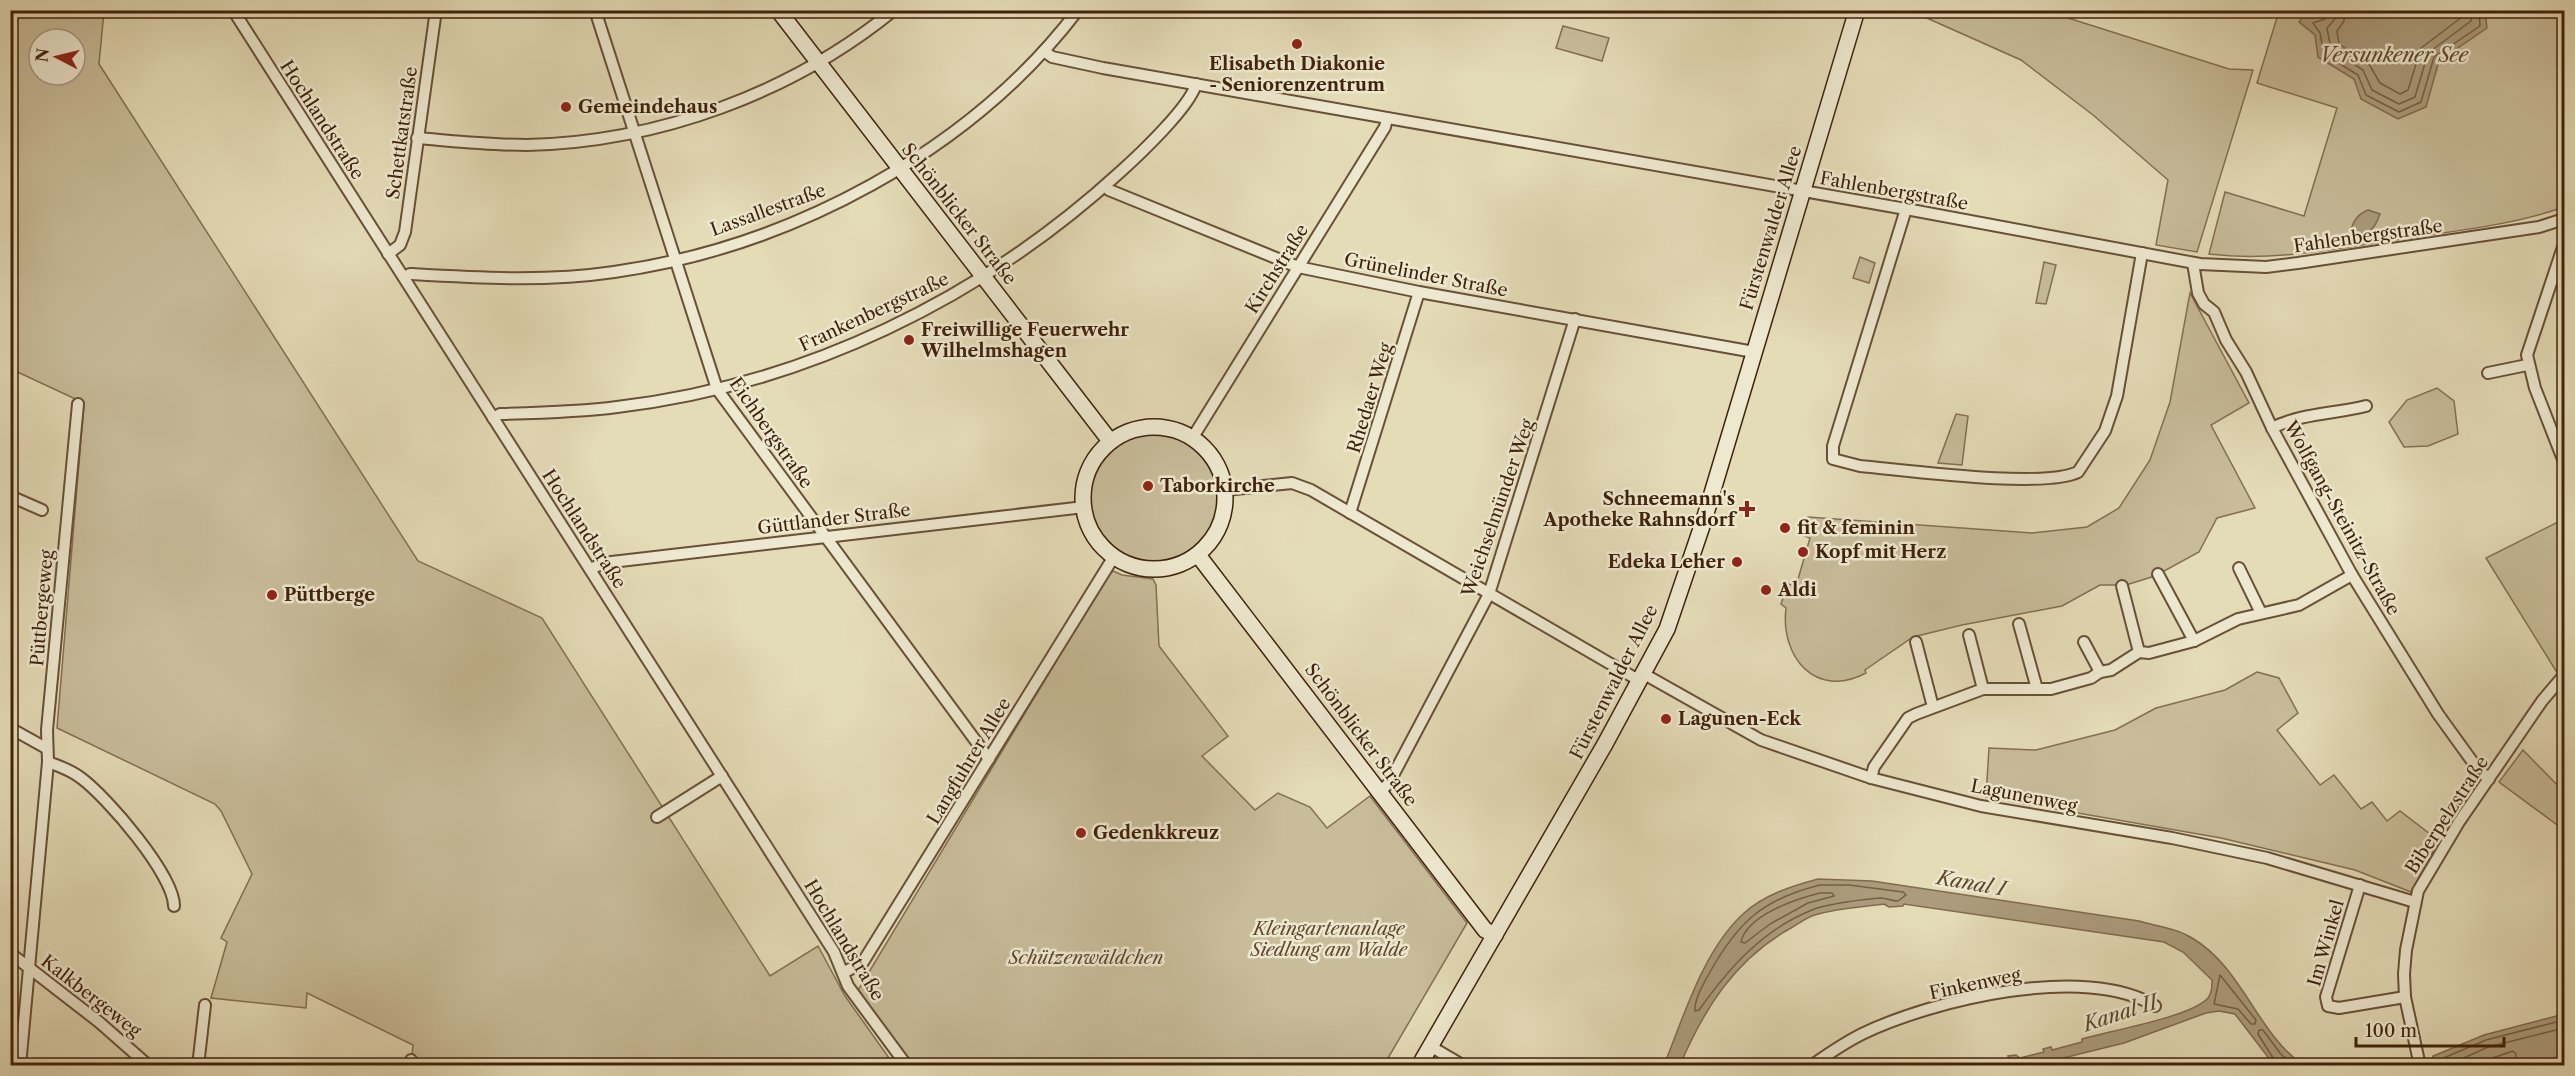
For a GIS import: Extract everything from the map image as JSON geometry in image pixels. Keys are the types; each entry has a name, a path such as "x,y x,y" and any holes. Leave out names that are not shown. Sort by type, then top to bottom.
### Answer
{"street":[{"name":"Hochlandstraße","path":"232,10 834,952 848,986 906,1065"},
{"name":"Schettkatstraße","path":"388,254 400,245 405,232 436,10"},
{"name":"Eichbergstraße","path":"595,10 717,389 990,759"},
{"name":"Schönblicker Straße","path":"778,10 1110,441"},
{"path":"417,138 528,145 634,132 720,107 770,88 818,64 894,10"},
{"name":"Lassallestraße","path":"404,278 410,274 534,279 613,272 675,260 806,217 854,195 900,169 976,114 1044,51 1078,10"},
{"name":"Fürstenwalder Allee","path":"1419,1065 1642,678 1667,629 1688,570 1857,10"},
{"name":"Fahlenbergstraße","path":"1044,51 1052,57 1196,84 1906,209 2193,263 2266,267 2539,228 2564,220"},
{"name":"Frankenbergstraße","path":"493,418 500,414 618,407 717,389 782,370 849,345 920,313 983,278 1050,230 1105,186 1182,108 1196,84"},
{"name":"Kirchstraße","path":"1193,437 1385,127 1387,118"},
{"name":"Grünelinder Straße","path":"1105,186 1298,267 1419,292 1754,352"},
{"path":"1906,209 1833,446 1833,459 1860,466 2032,480 2072,475 2078,472 2104,431 2116,398 2142,253"},
{"path":"2565,244 2528,347 2527,364 2565,462"},
{"name":"Wolfgang-Steinitz-Straße","path":"2193,263 2198,292 2204,304 2214,312 2226,340 2260,399 2272,428 2352,575 2438,714 2477,768 2489,779"},
{"name":"Rhedaer Weg","path":"1350,513 1419,292"},
{"name":"Weichselmünder Weg","path":"1380,792 1389,783 1489,594 1575,320"},
{"path":"2488,373 2527,364"},
{"name":"Püttbergeweg","path":"20,1065 48,762 46,748 78,404"},
{"path":"2272,428 2286,421 2320,413 2366,406"},
{"path":"1148,427 1172,428 1193,437 1214,459 1226,490 1219,530 1198,555 1184,564 1149,570 1113,558 1093,535 1084,507 1086,477 1098,453 1124,432 1148,427"},
{"name":"Lagunenweg","path":"1226,490 1292,483 1311,490 1489,594 1761,740 1871,778 1981,806 2229,849 2415,902"},
{"path":"10,496 42,510"},
{"name":"Güttlander Straße","path":"591,569 603,563 1084,507"},
{"name":"Schönblicker Straße","path":"1198,555 1485,930 1495,935"},
{"name":"Langfuhrer Allee","path":"843,973 863,962 1113,558"},
{"path":"2239,568 2261,613"},
{"path":"2158,574 2194,641"},
{"path":"1871,778 1874,767 1908,718 1983,689 2051,689 2091,678 2100,672 2111,670 2139,652 2194,641 2238,620 2299,605 2352,575"},
{"path":"2122,586 2139,652"},
{"path":"2019,624 2037,689"},
{"path":"1969,635 1983,689"},
{"path":"1916,642 1933,708"},
{"path":"2084,642 2100,672"},
{"name":"Biberpelzstraße","path":"2420,1064 2404,997 2406,950 2415,902 2435,860 2542,701 2565,675"},
{"path":"10,729 46,748"},
{"path":"48,762 82,779 123,819 165,880 174,898 174,906"},
{"path":"657,817 722,776"},
{"name":"Im Winkel","path":"2360,885 2326,997 2328,1006 2339,1008 2404,997"},
{"name":"Kalkbergeweg","path":"10,953 99,1022 149,1065"},
{"name":"Finkenweg","path":"1811,1065 1847,1042 1890,1022 2007,991 2105,988 2128,993 2156,1006"},
{"path":"198,1065 205,1005"},
{"path":"1430,1046 1464,1065"}],"green space":[{"name":"Püttberge","path":"11,11 104,11 99,64 418,561 542,618 770,976 818,946 845,996 894,1065 411,1065 413,1045 307,993 306,1008 211,998 227,942 221,938 252,874 221,811 215,804 57,728 84,403 11,369"},
{"path":"1911,11 2046,11 2229,69 2253,70 2197,252 2156,245 2168,180 2093,115 2021,60"},
{"path":"2279,11 2564,11 2564,207 2523,219 2459,231 2326,250 2256,256 2209,254 2225,192 2304,216 2337,108 2257,83"},
{"path":"1563,26 1609,38 1602,61 1556,48"},
{"path":"1860,257 1875,263 1869,283 1853,278"},
{"path":"2044,262 2056,265 2046,304 2036,303"},
{"path":"2190,293 2249,403 2211,425 2255,508 2217,518 2199,552 2155,576 2126,585 2100,585 2062,606 1913,637 1865,670 1866,673 1848,680 1831,681 1817,677 1805,669 1795,657 1789,642 1786,608 1781,604 1788,584 1796,586 1810,538 1802,535 1808,517 2032,533 2087,527 2119,508 2150,460 2170,402"},
{"path":"2437,388 2454,401 2458,434 2428,446 2404,447 2389,422 2407,400"},
{"path":"1956,414 1968,416 1962,465 1938,463"},
{"path":"1154,433 1179,438 1200,452 1214,473 1219,498 1214,523 1200,544 1179,558 1154,563 1129,558 1108,544 1094,523 1089,498 1094,473 1108,452 1129,438"},
{"path":"2564,519 2564,662 2556,671 2486,558"},
{"name":"Kleingartenanlage Siedlung am Walde","path":"1113,571 1122,575 1153,579 1156,585 1159,646 1228,736 1202,756 1255,810 1278,793 1310,807 1327,828 1370,796 1467,923 1384,1065 913,1065 857,992 1107,577"},
{"path":"2257,672 2279,678 2298,713 2277,730 2320,785 2334,775 2361,809 2372,802 2387,821 2400,811 2439,841 2411,892 2355,870 2221,838 1986,797 1989,748 2036,750 2115,730 2156,708 2225,690"},
{"path":"2523,750 2564,792 2564,830 2499,782"}],"water":[{"name":"Versunkener See","path":"2324,11 2485,11 2487,28 2439,61 2426,107 2398,119 2361,99 2354,79 2318,57 2315,35 2299,22 2306,12 2321,15"},
{"path":"2368,210 2380,214 2373,228 2350,235 2355,220"},
{"path":"1818,879 1872,881 2139,921 2179,932 2209,950 2224,966 2273,1036 2303,1065 2274,1065 2235,1014 2219,1011 2206,1013 2124,1043 2035,1065 1990,1065 2009,1060 2008,1056 2016,1055 2020,1058 2044,1052 2043,1049 2051,1047 2052,1050 2082,1042 2082,1039 2149,1023 2185,1011 2208,998 2212,989 2212,980 2183,952 2164,942 1904,904 1889,907 1884,904 1840,909 1812,916 1771,940 1738,970 1724,987 1700,1024 1680,1065 1664,1065 1696,985 1729,929 1751,907 1769,896"},
{"path":"2564,1014 2564,1054 2560,1056 2527,1065 2430,1065 2433,1056 2484,1035"}],"place":[{"name":"Elisabeth Diakonie - Seniorenzentrum","path":"1297,44"},
{"name":"Gemeindehaus","path":"566,107"},
{"name":"Freiwillige Feuerwehr Wilhelmshagen","path":"909,340"},
{"name":"Taborkirche","path":"1148,486"},
{"name":"Schneemann's Apotheke Rahnsdorf","path":"1747,509"},
{"name":"fit & feminin","path":"1785,528"},
{"name":"Kopf mit Herz","path":"1803,552"},
{"name":"Edeka Leher","path":"1737,562"},
{"name":"Aldi","path":"1766,590"},
{"name":"Püttberge","path":"272,595"},
{"name":"Lagunen-Eck","path":"1666,719"},
{"name":"Gedenkkreuz","path":"1081,833"}],"water label":[{"name":"Kanal I","path":"1971,883"},
{"name":"Kanal II","path":"2120,1013"}],"park label":[{"name":"Schützenwäldchen","path":"1086,958"}]}
